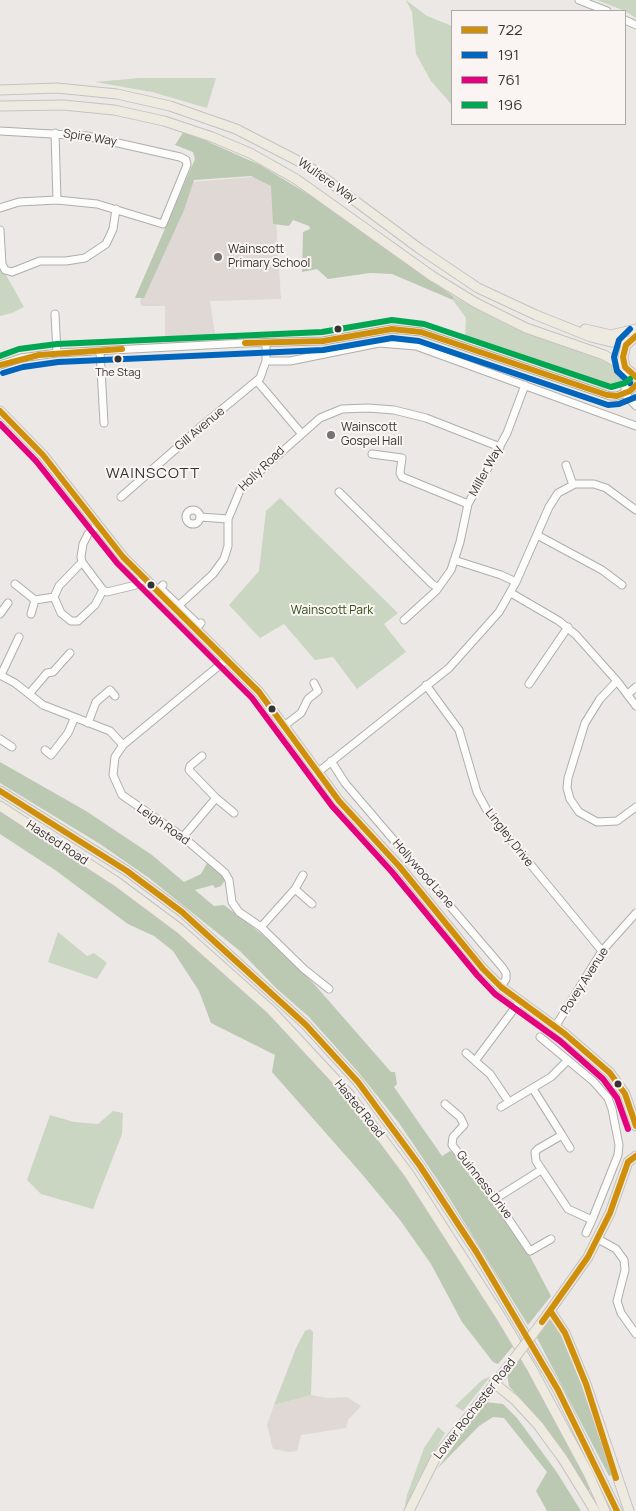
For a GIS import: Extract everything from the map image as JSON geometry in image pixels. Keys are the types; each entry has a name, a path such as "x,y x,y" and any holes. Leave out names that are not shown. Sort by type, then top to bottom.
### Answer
{"main road":[{"name":"Wulfere Way","path":"0,90 57,88 117,94 170,106 236,129 308,166 420,249 478,288 536,315 602,341 632,339"},
{"name":"Wulfere Way","path":"0,106 63,105 114,110 155,119 212,137 256,156 296,179 432,276 476,303 526,328 604,355 625,367 636,377"},
{"path":"536,315 611,335 636,330"},
{"path":"625,367 623,352 632,339"},
{"name":"Hollywood Lane","path":"0,411 43,455 123,557 176,607 259,692 317,773 501,987 555,1027 610,1073 625,1094 634,1114 636,1126"},
{"name":"Hasted Road","path":"0,792 127,870 182,912 306,1025 358,1082 420,1166 477,1253 558,1390 618,1511"},
{"name":"Hasted Road","path":"0,806 118,882 180,928 271,1010 349,1094 410,1174 500,1314 588,1473 605,1511"},
{"name":"Lower Rochester Road","path":"409,1511 435,1459 551,1312 581,1269 598,1239 628,1162 636,1156"},
{"path":"551,1312 565,1333 586,1384 629,1511"},
{"path":"494,1383 515,1400 538,1425 572,1473 594,1511"}],"street":[{"path":"579,0 604,10"},
{"name":"Spire Way","path":"0,131 89,136 186,160 187,165 163,224 116,209"},
{"path":"55,133 57,200"},
{"path":"0,208 19,202 57,200 97,204 116,209 113,229 106,244 85,258 66,261 40,261 13,272 6,270 2,264 0,230"},
{"path":"55,314 57,354"},
{"path":"0,365 21,358 57,354 323,341 392,329 421,332 601,394 614,396 630,391 636,385"},
{"name":"Gill Avenue","path":"121,498 203,425 257,381 264,372 266,343"},
{"path":"266,360 290,361 379,343 395,344 434,352 636,426"},
{"path":"100,351 104,423"},
{"path":"625,367 625,392 636,406"},
{"path":"257,381 301,433"},
{"name":"Miller Way","path":"404,620 436,591 437,586 451,570 468,504 500,447 526,385"},
{"name":"Holly Road","path":"176,607 213,574 224,559 228,546 228,519 240,488 320,418 342,409 394,410 426,418 500,447"},
{"path":"372,454 402,458 400,473 402,477 468,504"},
{"path":"566,465 573,485"},
{"path":"317,773 449,668 499,612 511,593 554,497 573,485 588,483 599,485 636,510"},
{"path":"339,492 425,578 437,586"},
{"path":"200,517 228,519"},
{"path":"98,525 88,534 80,557 103,590 108,592 131,586 144,578"},
{"path":"537,535 602,570 622,585"},
{"path":"454,560 501,575 516,582"},
{"path":"82,562 58,586 54,597 58,608 71,621 78,621 95,605 103,590"},
{"path":"15,584 35,600 54,597"},
{"path":"163,585 160,588 176,607 199,625 201,623"},
{"path":"511,593 568,627 617,681 636,706"},
{"path":"31,614 35,600"},
{"path":"0,614 8,603"},
{"path":"529,684 568,627"},
{"path":"19,637 1,675 15,683 43,705 74,719 110,731 123,745"},
{"path":"29,694 47,673 54,672 70,653"},
{"name":"Leigh Road","path":"227,658 123,745 113,765 113,775 122,795 183,837 225,873 229,880 235,908 260,927 304,969 329,989"},
{"path":"617,681 600,699 585,723 568,778 567,788 570,798 579,812 597,822 617,820 636,808"},
{"path":"284,726 301,713 308,698 318,691 314,683"},
{"name":"Lingley Drive","path":"426,685 459,730 477,792 489,814 602,951"},
{"path":"628,694 636,687"},
{"path":"88,723 96,702 114,690"},
{"path":"51,754 68,734 74,719"},
{"path":"0,739 12,747"},
{"path":"202,756 190,766 189,770 216,798 234,813"},
{"name":"Hollywood Lane","path":"331,761 351,790 502,967 506,973 506,979 501,987"},
{"path":"183,837 216,798"},
{"path":"260,927 295,889 303,875"},
{"path":"295,889 312,904"},
{"name":"Povey Avenue","path":"555,1027 602,951 636,913"},
{"path":"476,1060 520,1001"},
{"path":"540,1037 568,1060 608,1098 618,1135 618,1155 586,1233"},
{"path":"466,1054 476,1060 490,1074 509,1102"},
{"path":"501,1107 534,1089 551,1077 568,1060"},
{"path":"534,1089 570,1148"},
{"name":"Guinness Drive","path":"445,1104 460,1117 464,1125 453,1136 452,1145 496,1199 530,1251 551,1239"},
{"path":"562,1135 535,1152 536,1161 568,1209 592,1220"},
{"path":"496,1199 542,1170"},
{"path":"598,1239 616,1249 623,1257 625,1270 617,1301 621,1313 636,1334"}],"shaded area":[{"name":"Wainscott Primary School","path":"253,177 274,185 281,299 210,301 216,341 165,345 165,306 141,306 140,301 191,182"},
{"path":"311,1395 328,1398 347,1397 361,1406 348,1420 346,1428 301,1435 297,1451 289,1452 273,1449 267,1425 274,1405"}],"green space":[{"path":"406,0 427,16 451,26 451,104 431,81 416,54 412,12"},
{"path":"597,0 636,0 636,18 626,10"},
{"path":"139,78 216,78 207,108 152,92 95,82"},
{"path":"184,131 260,165 331,208 454,297 453,300 392,274 370,273 328,279 317,269 302,272 303,232 310,229 309,226 293,220 289,226 273,224 271,186 251,176 194,180 184,210 144,298 135,298 195,159 193,152 175,145"},
{"path":"0,271 6,275 24,307 0,316"},
{"path":"454,297 509,326 610,363 624,376 622,386 611,390 602,388 469,342 465,337 466,318 453,300"},
{"name":"Wainscott Park","path":"280,498 398,613 384,624 406,652 357,689 333,657 315,660 284,624 260,638 229,605 259,571 266,511"},
{"path":"0,762 86,811 152,855 184,882 201,874 207,863 223,874 226,879 221,886 215,888 213,885 195,890 214,906 224,905 249,924 282,951 315,985 391,1072 395,1072 397,1084 394,1087 442,1156 450,1151 456,1154 522,1241 551,1296 528,1325 443,1188 399,1123 359,1073 308,1016 277,989 240,951 149,878 100,844 0,783"},
{"path":"0,809 125,891 184,936 236,982 305,1050 383,1144 470,1274 514,1345 498,1364 493,1362 462,1322 431,1264 400,1220 272,1072 275,1055 211,1023 199,991 173,951 154,936 128,924 55,870 0,834"},
{"path":"58,932 87,956 94,953 107,963 97,979 48,962"},
{"path":"113,1111 123,1113 122,1134 93,1209 41,1194 27,1180 50,1115 74,1122 98,1124"},
{"path":"549,1319 556,1320 567,1340 613,1474 609,1476 537,1338 544,1323"},
{"path":"310,1329 313,1332 311,1395 274,1405 296,1348 305,1331"},
{"path":"521,1357 558,1423 590,1489 588,1491 548,1431 509,1386 507,1374"},
{"path":"491,1376 463,1411 455,1406 482,1380"},
{"path":"485,1402 503,1404 517,1418 556,1471 581,1511 547,1511 536,1491 547,1472 504,1418 493,1417 479,1426 437,1469"},
{"path":"438,1427 445,1433 417,1482 404,1511 407,1495 424,1448"}],"transit line":[{"name":"196","path":"0,356 19,349 57,344 322,332 392,320 424,324 611,387 625,383 630,379"},
{"name":"722","path":"245,343 323,341 392,329 421,332 607,395 617,396 630,391 636,385"},
{"name":"191","path":"630,329 619,340 614,357 617,371 630,383"},
{"name":"722","path":"636,336 626,345 623,357 625,367 636,377"},
{"name":"191","path":"3,373 23,367 58,362 323,350 392,338 419,341 608,405 619,404 636,397"},
{"name":"722","path":"0,365 39,355 122,349"},
{"name":"722","path":"0,411 43,455 123,557 259,692 339,801 399,866 483,969 501,987 565,1034 610,1073 625,1094 636,1126"},
{"name":"761","path":"0,424 36,461 117,563 252,698 332,806 392,872 477,975 495,994 560,1041 603,1079 617,1098 628,1129"},
{"name":"722","path":"0,791 127,871 182,912 306,1025 358,1082 420,1166 477,1253 558,1390 617,1511"},
{"name":"722","path":"542,1322 588,1257 610,1213 628,1162 636,1156"},
{"name":"722","path":"551,1312 565,1333 586,1384 616,1478"}],"place":[{"name":"Wainscott Primary School","path":"218,257"},
{"name":"The Stag","path":"118,359"},
{"name":"Wainscott Gospel Hall","path":"331,435"}],"district":[{"name":"WAINSCOTT","path":"153,474"}]}
